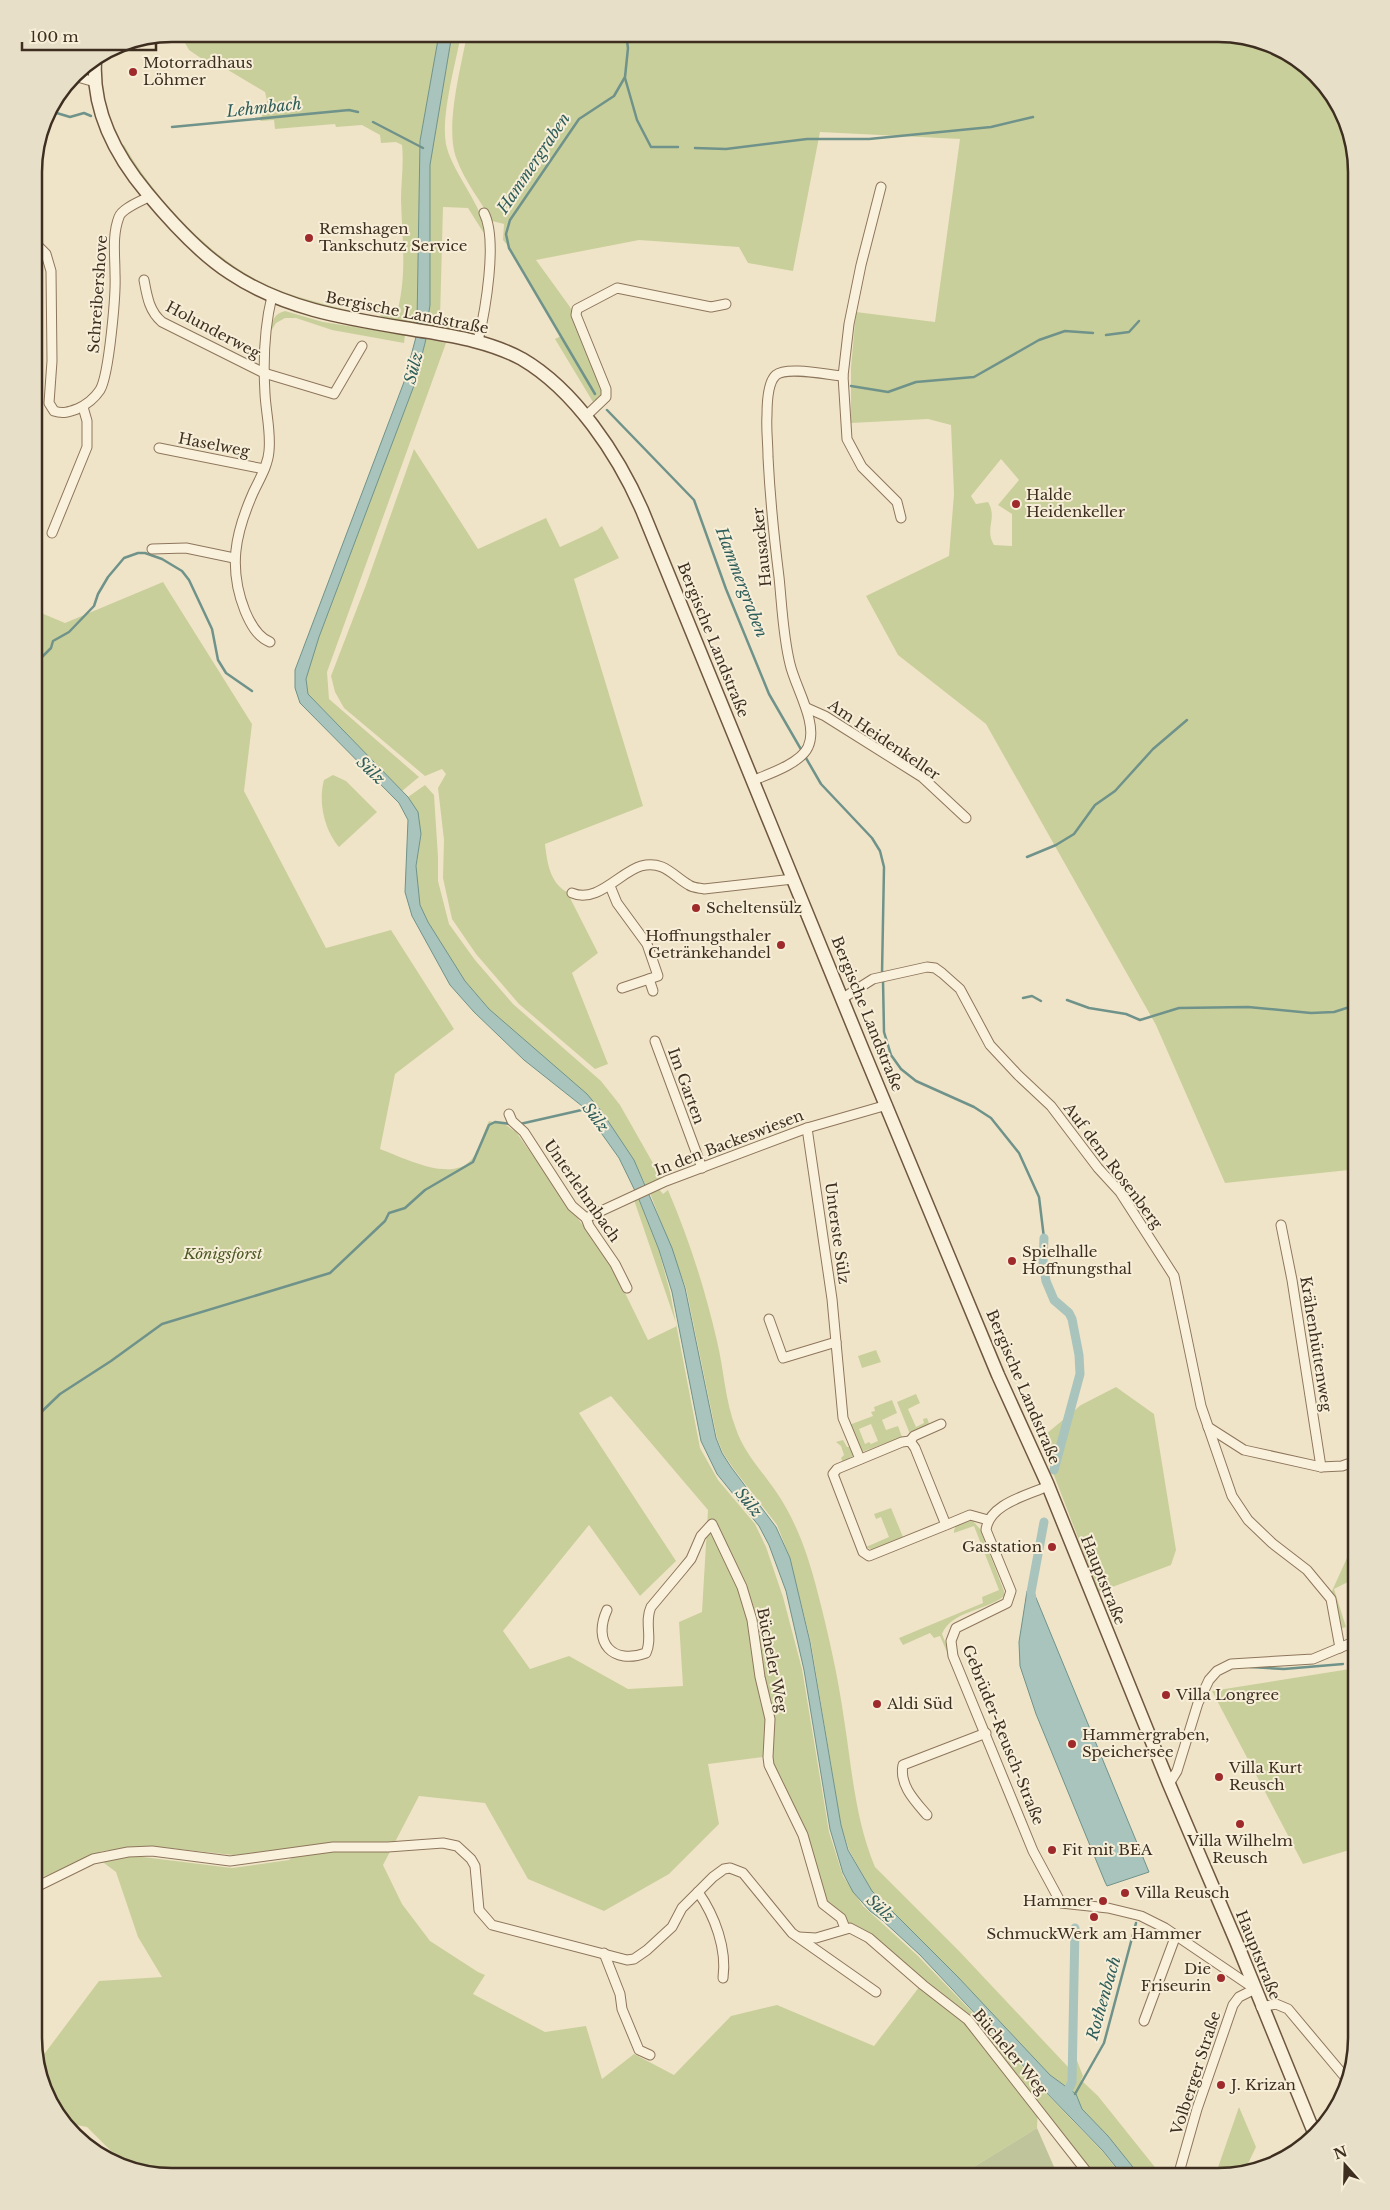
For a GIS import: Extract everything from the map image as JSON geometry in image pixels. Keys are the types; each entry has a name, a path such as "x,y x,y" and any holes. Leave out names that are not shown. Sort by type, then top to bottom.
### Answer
{"main road":[{"name":"Bergische Landstraße","path":"95,68 95,82 102,116 125,164 150,196 187,236 219,265 242,281 272,296 325,314 478,341 505,351 537,369 562,391 608,447 636,496 998,1375 1048,1486"},
{"name":"Hauptstraße","path":"1048,1486 1168,1784 1311,2126"}],"street":[{"path":"83,79 95,82"},
{"path":"881,188 850,316 843,376 847,439 862,467 897,502 901,518"},
{"name":"Schreibershove","path":"43,251 46,254 51,271 52,361 49,403 51,408 60,413 66,413 83,406 93,399 101,389 106,374 116,274 114,249 118,218 121,213 150,196"},
{"path":"478,341 488,296 489,229 484,213"},
{"name":"Holunderweg","path":"144,280 154,315 162,322 264,373 334,394 362,346"},
{"path":"585,417 606,397 606,389 576,315 576,309 617,288 711,308 726,304"},
{"path":"270,642 259,636 246,613 238,587 234,558 238,532 264,468 269,444 264,373 266,319 272,296"},
{"name":"Hausacker","path":"754,780 779,770 797,759 807,749 810,733 807,708 799,694 789,663 770,502 766,416 771,382 776,375 786,370 843,376"},
{"path":"52,534 87,447 87,421 83,406"},
{"name":"Haselweg","path":"159,448 264,468"},
{"path":"152,549 186,548 234,558"},
{"name":"Am Heidenkeller","path":"807,708 825,716 922,778 966,818"},
{"path":"572,893 579,896 610,886 641,866 654,864 672,871 690,886 704,889 793,879"},
{"path":"610,886 618,903 646,944 658,976 622,988"},
{"name":"Auf dem Rosenberg","path":"842,998 883,976 927,967 934,968 948,978 964,996 990,1045 1051,1106 1098,1168 1120,1192 1174,1276 1195,1378 1208,1427 1232,1496 1248,1520 1307,1570 1331,1598 1340,1648"},
{"path":"649,979 653,991"},
{"name":"Im Garten","path":"655,1042 702,1168"},
{"name":"In den Backeswiesen","path":"586,1218 664,1182 807,1128 887,1105"},
{"name":"Unterlehmbach","path":"509,1114 512,1122 524,1132 572,1206 586,1218 589,1226 615,1264 627,1288"},
{"name":"Unterste Sülz","path":"807,1128 836,1342 843,1418 860,1459"},
{"name":"Krähenhüttenweg","path":"1281,1225 1292,1280 1321,1467"},
{"path":"769,1319 783,1358 836,1342"},
{"path":"941,1424 914,1436 910,1441 902,1442 837,1469 833,1474 863,1552 869,1556 970,1515 988,1520 994,1511 1048,1486"},
{"path":"1208,1427 1244,1450 1321,1467 1348,1463"},
{"path":"910,1441 946,1525"},
{"name":"Gebrüder-Reusch-Straße","path":"988,1520 986,1530 1011,1592 1007,1603 956,1628 951,1641 953,1656 1036,1858 1060,1903 1108,1908 1134,1914 1165,1928 1176,1936"},
{"name":"Bücheler Weg","path":"607,1610 603,1619 603,1640 609,1650 620,1657 630,1657 646,1653 648,1647 648,1613 691,1559 701,1536 712,1524 742,1587 752,1620 760,1677 770,1719 768,1756 770,1765 803,1835 823,1904 842,1918 845,1928 855,1929 869,1938 923,1985 968,2020 1084,2168"},
{"path":"1168,1784 1178,1772 1198,1703 1209,1680 1217,1671 1231,1664 1314,1659 1348,1645"},
{"path":"927,1815 911,1796 901,1774 903,1765 986,1733"},
{"path":"42,1884 93,1859 128,1852 152,1851 230,1861 333,1847 388,1847 434,1843 457,1846 472,1859 475,1866 479,1910 492,1925 627,1960 640,1956 672,1927 682,1908 718,1872 730,1868 737,1869 749,1880 781,1922 876,1992"},
{"path":"698,1892 709,1908 718,1933 725,1964 723,1978"},
{"path":"799,1937 816,1938 845,1928"},
{"path":"1144,2021 1176,1936 1254,1989"},
{"path":"604,1953 620,1994 622,2009 639,2050 650,2054"},
{"name":"Volberger Straße","path":"1180,2168 1233,2005 1239,1997 1254,1989"},
{"path":"1261,2007 1276,2004 1288,2010 1342,2073"}],"green space":[{"path":"185,42 438,42 420,141 417,323 383,318 378,313 377,306 386,310 398,309 401,295 403,268 402,145 396,142 381,143 380,135 362,125 336,127 335,124 275,129 274,120 260,121 267,101 265,92 223,67 211,65 189,50"},
{"path":"451,42 459,42 449,92 445,137 450,158 481,216 485,235 468,208 443,207 440,319 454,323 454,327 450,329 427,325 430,305 430,165"},
{"path":"465,42 1226,43 1259,49 1290,64 1326,100 1338,123 1343,139 1348,173 1348,1170 1225,1183 1156,1025 986,724 898,655 866,596 949,556 954,494 951,425 928,419 851,423 851,367 856,312 935,322 960,139 820,132 793,271 748,263 739,247 639,240 536,260 570,307 593,358 603,393 593,402 555,339 561,336 509,247 503,240 504,224 492,221 460,168 453,147 452,132 458,80","holes":["1001,459 1019,480 998,505 1012,514 1012,546 994,545 990,534 991,508 988,502 976,504 971,496"]},
{"path":"124,145 150,185 203,242 223,258 243,272 274,288 298,297 358,313 355,315 308,304 244,277 202,245 147,186 122,147"},
{"path":"285,311 323,322 405,335 404,343 332,330 296,318 285,318 276,323 271,331 274,318"},
{"path":"426,339 446,343 327,672 329,699 419,777 402,791 308,694 306,679 319,637 415,383"},
{"path":"414,449 478,549 546,518 560,547 602,526 619,558 574,579 643,806 545,844 548,865 553,878 567,892 598,953 572,973 608,1064 595,1069 519,1004 476,954 452,919 443,878 444,840 438,788 446,774 442,769 425,776 344,708 335,692 331,676 366,585"},
{"name":"Königsforst","path":"163,582 252,724 244,791 326,948 391,930 454,1029 395,1074 380,1149 426,1166 451,1169 462,1166 474,1157 489,1121 506,1125 516,1132 612,1266 648,1340 677,1326 700,1448 718,1480 755,1524 766,1547 783,1597 802,1669 829,1832 843,1876 863,1906 918,1956 1003,2044 1040,2087 1103,2152 1116,2168 1088,2168 1038,2106 1037,2128 972,2168 164,2167 131,2161 113,2153 87,2127 77,2125 64,2110 49,2079 44,2054 99,1981 162,1977 138,1937 116,1872 100,1860 135,1856 232,1868 289,1860 301,1850 233,1855 151,1846 102,1851 42,1877 43,614 65,623","holes":["611,1396 708,1510 702,1612 679,1622 683,1686 628,1689 569,1656 530,1669 503,1631 589,1525 640,1596 676,1561 579,1413","763,1757 797,1833 819,1905 920,1986 874,2046 777,2005 731,2016 674,2075 634,2054 602,2079 586,2026 545,2032 473,1994 485,1975 430,1941 402,1904 383,1865 419,1796 485,1803 528,1879 604,1911 669,1874 719,1824 708,1764"]},
{"path":"333,775 346,781 377,812 339,847 329,832 322,806 324,780"},
{"path":"425,785 434,795 438,881 449,924 475,960 513,1004 601,1081 620,1105 662,1179 646,1186 634,1160 602,1112 586,1094 489,1009 465,981 428,922 420,905 416,868 421,834 408,797"},
{"path":"659,1189 663,1194 668,1190 696,1264 707,1302 717,1341 729,1408 739,1438 784,1504 810,1564 836,1670 852,1775 863,1831 875,1867 960,1952 1069,2068 1068,2058 1076,2058 1083,2076 1081,2080 1098,2096 1156,2168 1134,2168 1108,2136 1082,2109 1075,2094 1050,2075 958,1977 872,1891 849,1850 841,1825 811,1643 790,1558 777,1525 733,1468 723,1453 717,1438 686,1288 650,1193"},
{"path":"638,1198 659,1251 676,1323 634,1200"},
{"path":"876,1350 881,1362 862,1368 858,1356"},
{"path":"1116,1387 1154,1414 1176,1550 1171,1565 1099,1592 1040,1439 1081,1405"},
{"path":"916,1394 920,1403 908,1409 916,1427 924,1423 923,1419 927,1418 930,1426 910,1434 897,1402"},
{"path":"892,1400 897,1413 882,1420 886,1430 898,1426 902,1437 862,1452 849,1425 873,1416 871,1412 875,1411 874,1407","holes":["871,1424 878,1441 865,1444 859,1429"]},
{"path":"843,1440 847,1447 852,1447 854,1455 843,1463 841,1458 844,1455 841,1446 836,1442"},
{"path":"891,1508 903,1537 872,1550 866,1547 889,1537 881,1517 876,1519 874,1514"},
{"path":"967,1521 973,1521 980,1529 1004,1591 1004,1596 997,1601 953,1620 942,1634 968,1700 940,1636 934,1638 930,1633 903,1645 899,1638 983,1603 982,1597 999,1590 974,1526 954,1533 956,1526"},
{"path":"1348,1556 1348,1582 1334,1589 1346,1627 1339,1629 1332,1591"},
{"path":"1348,1669 1348,1850 1303,1864 1212,1691"},
{"path":"1239,2107 1256,2147 1248,2164 1218,2168"},
{"path":"1037,2128 1054,2168 972,2168"}],"water":[{"path":"438,42 451,42 430,165 430,305 427,325 417,323 420,141"},
{"name":"Sülz","path":"416,337 426,339 415,383 319,637 306,679 308,694 408,797 418,812 421,834 416,866 420,905 428,922 465,981 489,1009 587,1094 602,1112 634,1160 672,1248 685,1288 716,1438 722,1453 731,1467 776,1527 790,1558 810,1642 841,1825 848,1850 872,1891 958,1977 1050,2075 1076,2094 1082,2109 1108,2136 1134,2168 1117,2168 1103,2151 1040,2086 1014,2055 920,1955 870,1911 853,1892 843,1873 830,1829 804,1670 786,1591 769,1545 759,1526 717,1474 701,1441 672,1292 659,1250 638,1197 619,1158 582,1106 524,1060 474,1012 450,985 412,916 405,892 408,820 399,803 300,703 295,688 295,670 404,382"},
{"name":"Hammergraben, Speichersee","path":"1027,1591 1034,1593 1149,1872 1107,1886 1105,1882 1036,1714 1020,1666 1019,1642"}],"waterway":[{"name":"Hammergraben","path":"595,394 509,248 506,234 510,220 579,119 614,96 625,77 627,42"},
{"path":"625,78 637,120 651,147 678,147"},
{"name":"Lehmbach","path":"172,127 349,110 358,112"},
{"name":"Lehmbach","path":"57,113 70,117 84,113 91,116"},
{"path":"695,148 726,149 807,139 869,139 991,127 1033,117"},
{"name":"Lehmbach","path":"373,122 423,148"},
{"path":"1106,335 1129,332 1139,321"},
{"path":"851,386 888,392 916,382 974,377 1039,340 1065,331 1093,333"},
{"name":"Hammergraben","path":"607,410 694,500 726,589 769,694 821,784 872,838 880,851 884,867 882,974"},
{"path":"43,656 51,648 53,641 69,632 94,606 98,594 108,577 124,558 138,553 145,553 162,559 182,571 189,580 212,629 218,660 226,673 252,691"},
{"path":"1027,857 1056,845 1074,834 1095,805 1115,791 1153,749 1187,720"},
{"name":"Hammergraben","path":"883,980 884,1032 891,1055 901,1069 916,1081 974,1107 991,1118 1019,1153 1039,1197 1044,1238"},
{"path":"1023,998 1032,996 1041,1001"},
{"path":"1067,1000 1089,1008 1126,1014 1140,1020 1179,1008 1248,1007 1311,1013 1334,1012 1348,1008"},
{"name":"Sülz","path":"520,1124 586,1109"},
{"path":"42,1411 60,1394 111,1361 162,1324 330,1273 385,1221 389,1213 405,1208 425,1190 473,1162 489,1125 495,1122 511,1124"},
{"name":"Hammergraben","path":"1044,1238 1043,1262 1046,1281 1054,1300 1069,1313 1072,1319 1079,1355 1080,1374 1054,1470"},
{"name":"Hammergraben","path":"1032,1603 1031,1592 1044,1522"},
{"name":"Rothenbach","path":"1250,1667 1284,1669 1343,1664"},
{"name":"Rothenbach","path":"1075,2094 1104,2043 1136,1923"},
{"path":"1065,2097 1072,2082 1075,1928"}],"place":[{"name":"Motorradhaus Löhmer","path":"133,72"},
{"name":"Remshagen Tankschutz Service","path":"309,238"},
{"name":"Halde Heidenkeller","path":"1016,504"},
{"name":"Scheltensülz","path":"696,908"},
{"name":"Hoffnungsthaler Getränkehandel","path":"781,945"},
{"name":"Spielhalle Hoffnungsthal","path":"1012,1261"},
{"name":"Gasstation","path":"1052,1547"},
{"name":"Villa Longree","path":"1166,1695"},
{"name":"Aldi Süd","path":"877,1704"},
{"name":"Hammergraben, Speichersee","path":"1072,1744"},
{"name":"Villa Kurt Reusch","path":"1219,1777"},
{"name":"Villa Wilhelm Reusch","path":"1240,1824"},
{"name":"Fit mit BEA","path":"1052,1850"},
{"name":"Villa Reusch","path":"1125,1893"},
{"name":"Hammer","path":"1103,1901"},
{"name":"SchmuckWerk am Hammer","path":"1094,1917"},
{"name":"Die Friseurin","path":"1221,1978"},
{"name":"J. Krizan","path":"1221,2085"}]}
